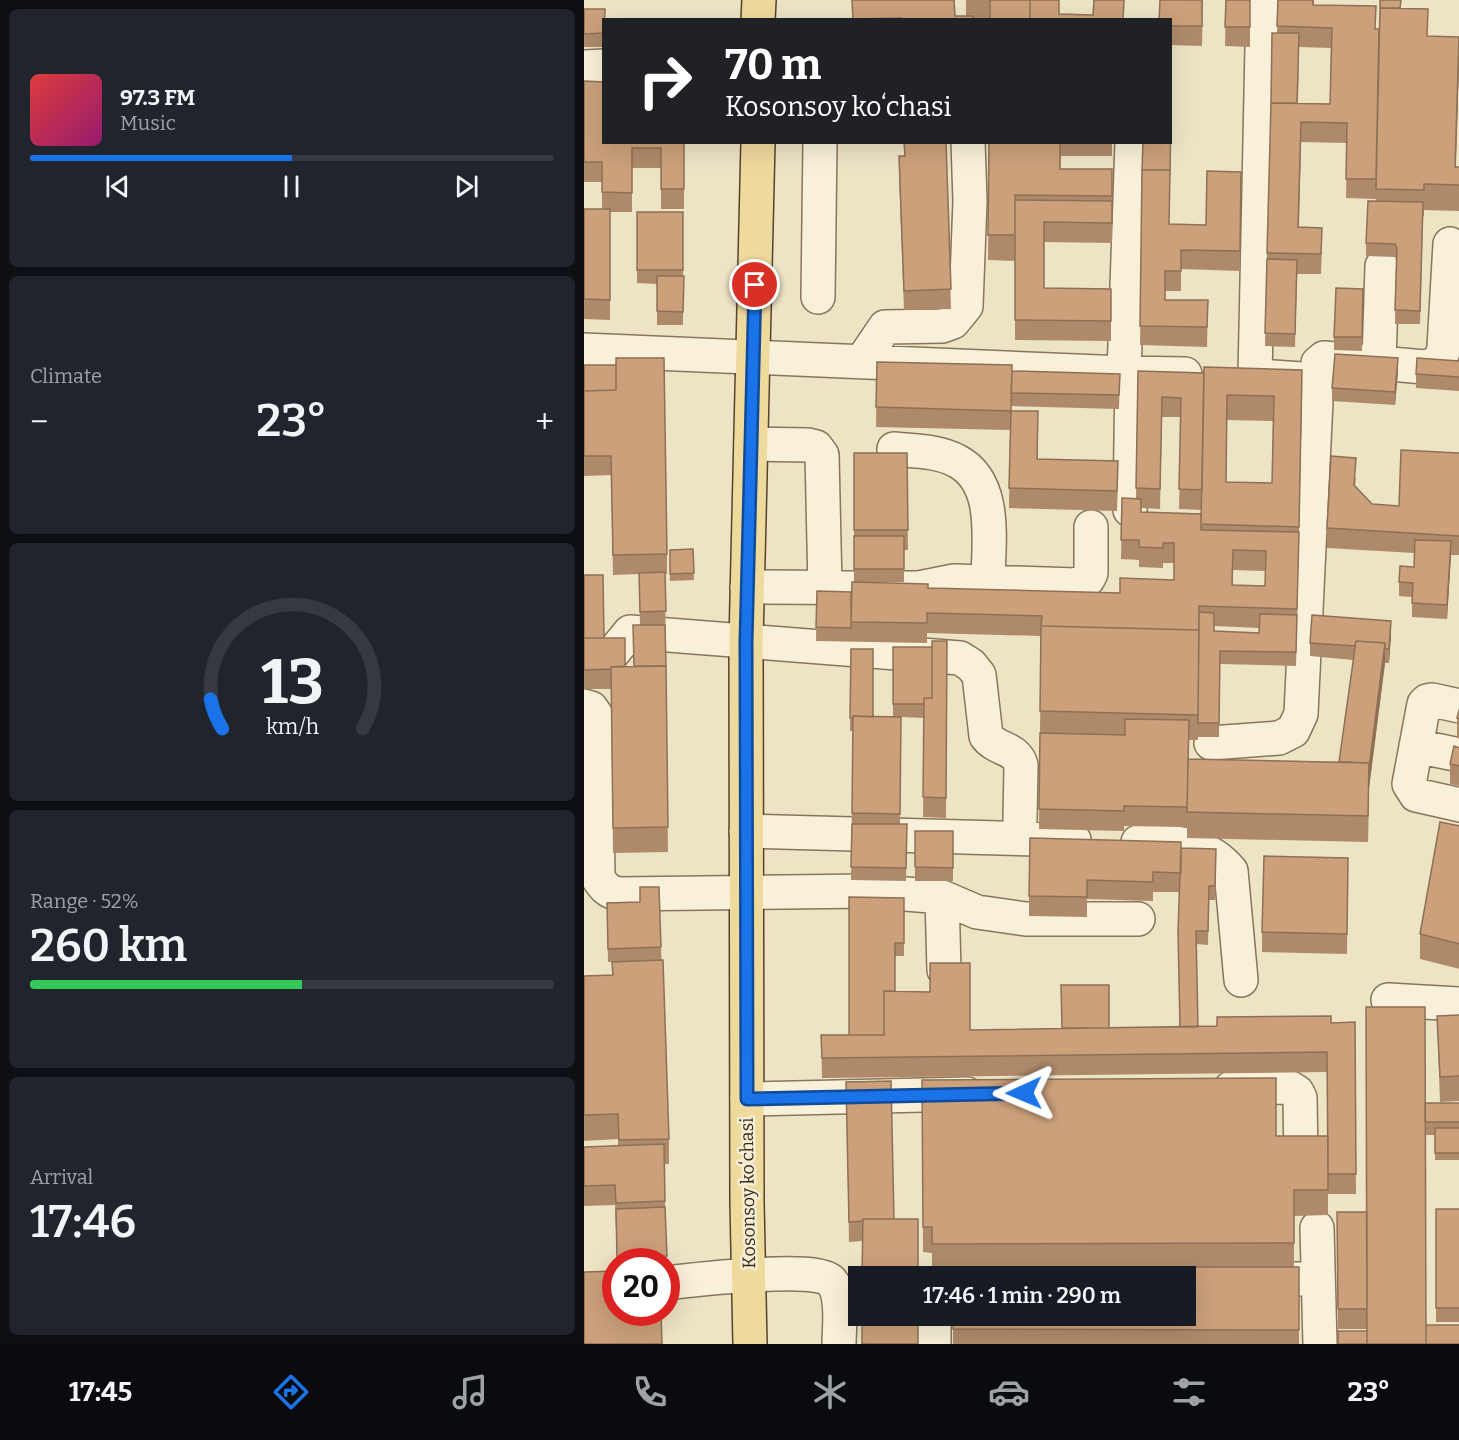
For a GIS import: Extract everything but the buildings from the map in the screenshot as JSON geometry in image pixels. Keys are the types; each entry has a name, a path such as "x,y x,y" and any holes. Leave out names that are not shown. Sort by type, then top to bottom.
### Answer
{"main road":[{"path":"758,18 759,0"},
{"name":"Kosonsoy koʻchasi","path":"750,1344 746,642 758,144"}],"lane":[{"path":"1255,376 1263,0"},
{"path":"584,67 602,66"},
{"path":"818,297 820,144"},
{"path":"862,361 885,327 942,326 953,322 966,306 970,201 968,144"},
{"path":"1130,510 1128,373 1132,144"},
{"path":"1211,743 1279,738 1293,731 1301,714 1318,363 1324,358 1424,367 1436,364 1442,356 1450,244"},
{"path":"1379,362 1382,266"},
{"path":"584,351 1317,380"},
{"path":"751,444 808,445 816,447 822,455 825,587"},
{"path":"894,449 937,454 958,461 975,475 985,495 988,512 988,583"},
{"path":"747,586 919,588 954,582 1076,585 1083,583 1091,573 1091,527"},
{"path":"584,655 612,654 630,632 960,658 971,665 979,675 986,736 992,744 1014,753 1019,758 1021,765 1020,820"},
{"path":"1460,706 1427,701 1423,709 1409,784 1412,791 1421,797 1460,805"},
{"path":"584,706 590,708 596,715 598,878 611,893 870,891 942,897 977,912 1026,919 1138,920"},
{"path":"1416,746 1460,755"},
{"path":"746,831 1182,843 1206,850 1220,858 1231,871 1241,980"},
{"path":"942,897 944,970"},
{"path":"1388,1000 1460,1005"},
{"path":"1207,1088 1289,1087 1297,1092 1300,1098 1301,1159"},
{"path":"747,1099 994,1093"},
{"path":"1317,1228 1320,1344"},
{"path":"680,1282 749,1275 825,1277 837,1290 839,1344"},
{"path":"1196,1279 1318,1279"},
{"path":"934,1326 934,1344"}],"route":[{"path":"755,285 746,642 747,1099 1024,1093"}]}
